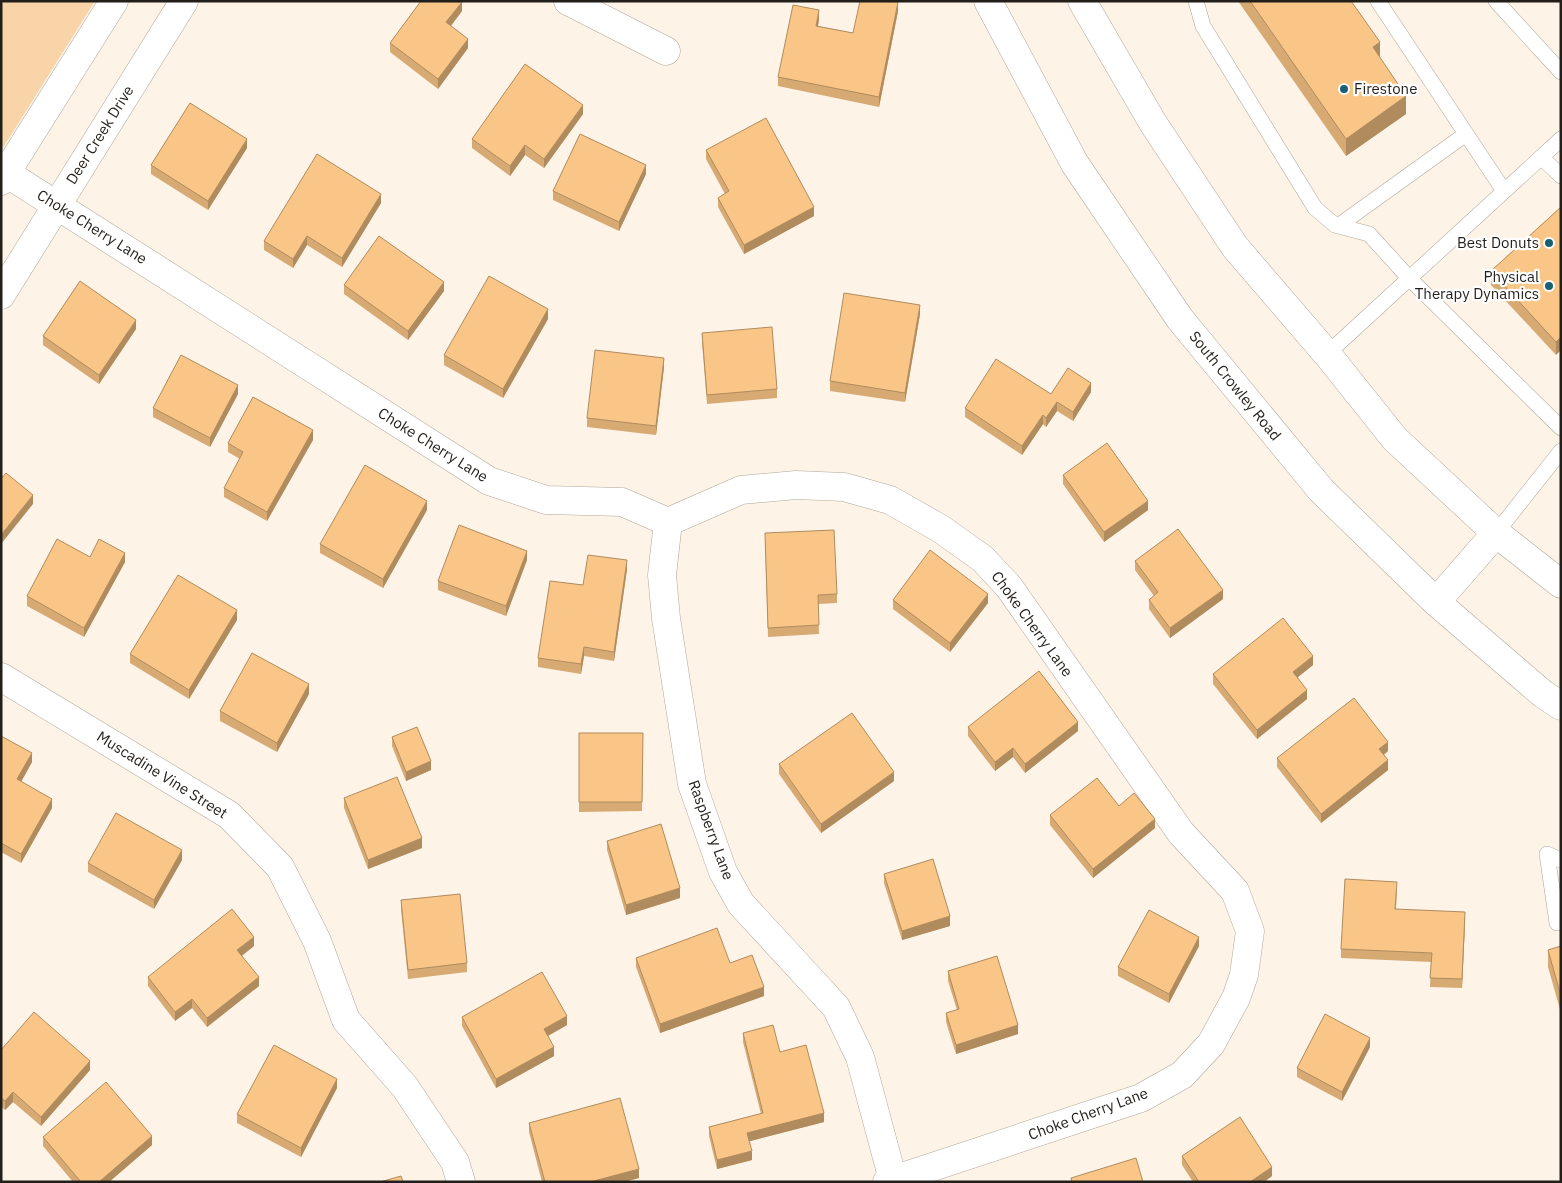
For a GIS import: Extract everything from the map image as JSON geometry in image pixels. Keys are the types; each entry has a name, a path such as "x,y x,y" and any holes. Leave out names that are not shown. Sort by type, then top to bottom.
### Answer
{"street":[{"name":"Deer Creek Drive","path":"1,295 184,1"},
{"path":"568,1 666,51"},
{"name":"South Crowley Road","path":"988,1 1075,164 1180,319 1320,490 1436,602 1544,694 1561,706"},
{"path":"1082,1 1153,123 1235,247 1327,354 1396,439 1496,533 1561,584"},
{"path":"3,175 106,4"},
{"name":"Choke Cherry Lane","path":"3,175 57,204 488,481 546,500 622,502 668,522 741,490 796,486 844,487 890,500 941,529 983,559 1009,588 1181,833 1235,891 1250,931 1244,975 1236,998 1211,1044 1182,1075 1141,1098 890,1181"},
{"name":"Raspberry Lane","path":"668,522 662,575 666,618 695,793 723,872 741,904 836,1007 860,1057 890,1181"},
{"path":"1436,602 1496,533"},
{"name":"Muscadine Vine Street","path":"1,677 229,815 280,867 317,941 346,1020 406,1087 455,1162 461,1182"}],"lane":[{"path":"1196,1 1203,26 1315,208 1334,225 1369,234 1409,278 1561,428"},
{"path":"1378,1 1504,191"},
{"path":"1496,1 1561,72"},
{"path":"1338,226 1466,134"},
{"path":"1327,354 1561,139"},
{"path":"1541,157 1561,176"},
{"path":"1496,533 1561,451"},
{"path":"1561,860 1547,854 1558,923 1561,922"}],"shaded area":[{"path":"1,1 95,1 1,151"}],"building":[{"path":"421,1 462,2 446,22 468,39 438,79 390,43"},
{"path":"860,1 898,2 879,97 778,77 793,5 819,10 816,26 853,33"},
{"name":"Firestone","path":"1250,1 1351,1 1380,42 1373,47 1406,96 1346,139"},
{"path":"525,64 583,105 544,159 525,145 510,166 472,139"},
{"path":"190,103 247,139 208,201 151,165"},
{"path":"766,118 814,207 744,245 718,198 729,191 706,150"},
{"path":"580,134 646,165 619,222 553,191"},
{"path":"317,154 381,194 342,258 307,236 293,259 264,241"},
{"path":"1561,207 1561,337 1556,342 1491,271"},
{"path":"379,236 444,282 408,331 344,285"},
{"path":"489,276 548,309 503,389 444,355"},
{"path":"80,281 136,320 99,375 43,336"},
{"path":"844,293 920,305 905,393 830,381"},
{"path":"772,327 777,389 707,395 702,333"},
{"path":"595,350 664,358 656,426 587,418"},
{"path":"181,355 238,385 210,438 153,408"},
{"path":"996,359 1051,394 1068,368 1091,383 1073,412 1057,402 1046,418 1043,415 1022,446 965,408"},
{"path":"253,397 313,430 267,512 224,488 243,452 228,443"},
{"path":"1107,443 1148,501 1104,532 1063,475"},
{"path":"365,465 427,501 383,579 320,544"},
{"path":"6,473 33,495 1,535 1,479"},
{"path":"459,525 527,551 506,606 438,581"},
{"path":"1178,529 1223,590 1170,628 1149,600 1158,592 1135,561"},
{"path":"834,530 837,594 818,595 819,625 768,628 765,533"},
{"path":"57,539 90,557 99,539 125,553 84,628 27,596"},
{"path":"930,550 988,594 950,643 893,600"},
{"path":"588,555 627,560 614,652 584,647 581,664 538,658 550,581 583,585"},
{"path":"178,575 237,610 189,690 130,654"},
{"path":"1283,618 1313,656 1293,672 1307,690 1257,730 1213,674"},
{"path":"252,653 309,684 277,743 220,711"},
{"path":"1039,671 1078,722 1025,764 1013,748 995,762 968,727"},
{"path":"1354,698 1388,742 1379,749 1388,760 1321,814 1277,758"},
{"path":"852,713 894,772 821,824 779,764"},
{"path":"417,727 431,761 406,772 392,737"},
{"path":"579,733 643,733 642,802 579,802"},
{"path":"1,736 32,753 17,779 52,799 21,854 1,843"},
{"path":"397,777 422,838 368,860 344,798"},
{"path":"1097,778 1119,806 1134,793 1155,819 1093,869 1050,815"},
{"path":"116,813 182,850 154,900 88,863"},
{"path":"661,824 680,888 626,905 607,841"},
{"path":"933,859 950,916 902,931 884,874"},
{"path":"1345,879 1397,882 1395,909 1465,912 1462,979 1430,978 1432,953 1341,949"},
{"path":"460,894 467,963 408,970 401,900"},
{"path":"232,909 254,937 237,950 259,977 207,1018 192,999 175,1012 148,977"},
{"path":"1149,910 1199,937 1169,994 1118,967"},
{"path":"717,928 730,963 752,955 764,987 660,1024 636,958"},
{"path":"1561,946 1561,996 1548,950"},
{"path":"997,956 1018,1025 956,1045 946,1013 959,1009 948,971"},
{"path":"542,972 567,1016 544,1029 554,1047 496,1079 462,1017"},
{"path":"34,1012 90,1061 41,1117 13,1092 5,1101 1,1098 1,1050"},
{"path":"1325,1014 1370,1038 1342,1092 1297,1068"},
{"path":"773,1025 780,1052 806,1045 824,1113 747,1133 752,1151 717,1160 709,1127 763,1113 743,1033"},
{"path":"274,1045 337,1079 301,1148 237,1114"},
{"path":"106,1082 152,1136 99,1182 81,1182 43,1137"},
{"path":"620,1098 639,1169 590,1182 545,1182 529,1123"},
{"path":"1240,1117 1272,1167 1250,1182 1199,1182 1182,1156"},
{"path":"1136,1158 1143,1182 1072,1182 1071,1178"},
{"path":"401,1176 403,1182 380,1182"}],"place":[{"name":"Firestone","path":"1344,89"},
{"name":"Best Donuts","path":"1549,243"},
{"name":"Physical Therapy Dynamics","path":"1549,286"}]}
